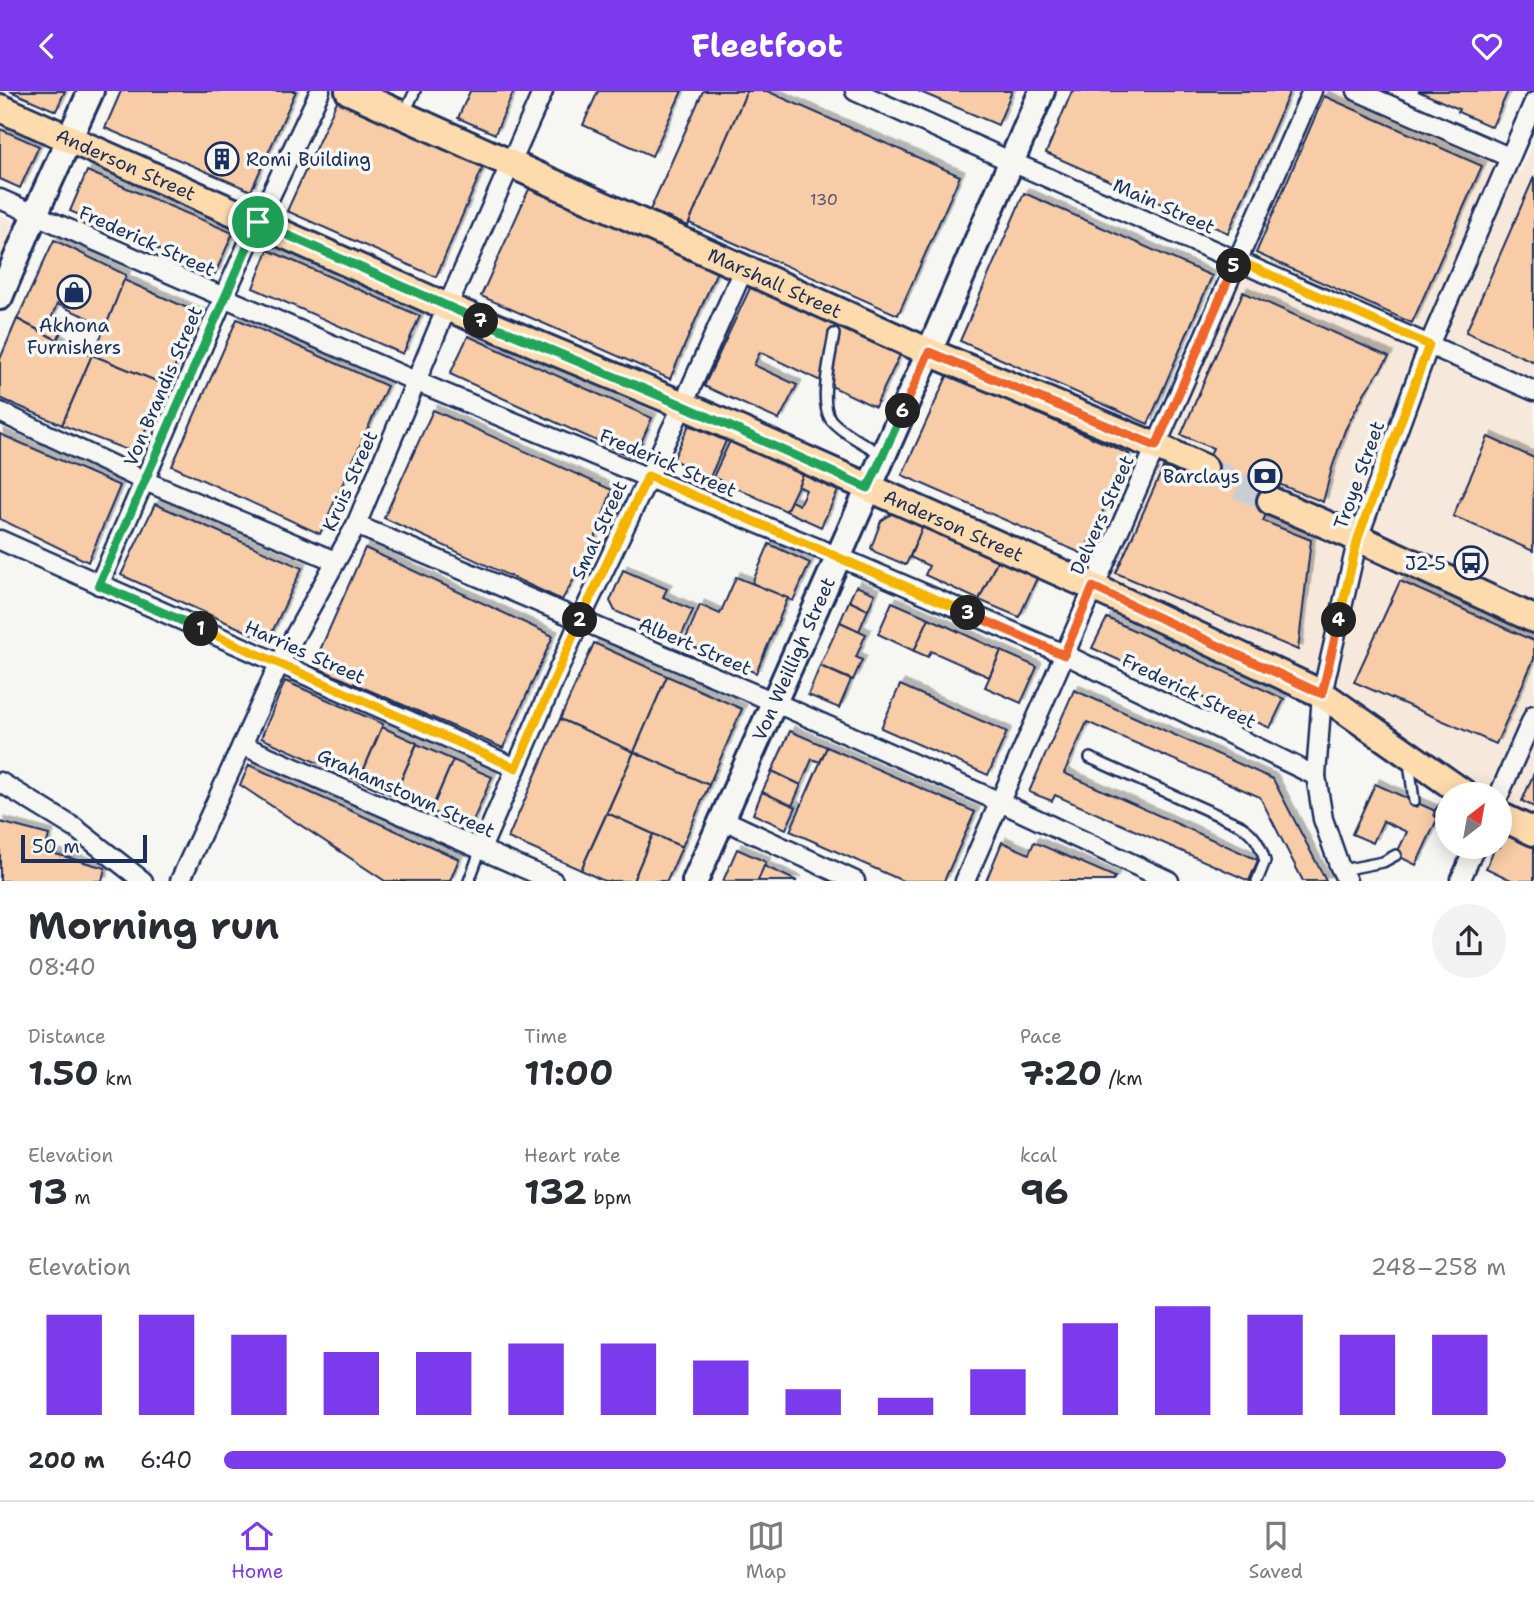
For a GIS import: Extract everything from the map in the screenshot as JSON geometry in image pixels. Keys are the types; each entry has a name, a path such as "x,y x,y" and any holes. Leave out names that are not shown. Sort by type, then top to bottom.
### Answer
{"main road":[{"path":"0,297 91,91"},
{"name":"Marshall Street","path":"349,91 929,352 1204,468"},
{"name":"Von Weilligh Street","path":"695,880 1042,91"},
{"name":"Anderson Street","path":"0,108 447,307 682,405 1093,587 1322,694 1408,754 1441,782"},
{"path":"1271,501 1534,619"},
{"path":"1512,822 1534,832"}],"street":[{"name":"Von Brandis Street","path":"99,585 224,297 320,91"},
{"name":"Kruis Street","path":"180,880 279,664 356,525 415,381 543,91"},
{"name":"Main Street","path":"855,91 1534,391"},
{"name":"Delvers Street","path":"965,880 1312,91"},
{"path":"1357,91 1509,157"},
{"name":"Troye Street","path":"1345,875 1323,818 1316,776 1322,694 1358,538 1429,345 1534,102"},
{"name":"Frederick Street","path":"0,199 415,381 648,476 1064,655 1316,776"},
{"name":"Smal Street","path":"481,849 580,620 744,268"},
{"path":"0,412 145,481 335,561"},
{"name":"Albert Street","path":"356,525 774,702 1168,880"},
{"name":"Harries Street","path":"0,540 516,768"},
{"path":"1505,782 1534,715"},
{"name":"Grahamstown Street","path":"242,745 553,880"},
{"path":"0,782 75,828 143,880"},
{"path":"722,820 855,880"},
{"path":"1460,880 1470,859"}],"lane":[{"path":"403,116 415,91"},
{"path":"834,334 826,391 827,411 832,421 851,436 883,455"},
{"path":"1408,754 1414,801"},
{"path":"1090,758 1240,825 1252,833 1262,849 1265,861 1257,880"},
{"path":"469,880 481,849"},
{"path":"1345,875 1396,855"}],"shaded area":[{"path":"1324,91 1336,91 1520,172 1534,141 1534,819 1512,809 1512,782 1463,782 1335,691 1106,589"},
{"path":"0,215 21,226 0,275"}],"building":[{"path":"10,91 65,91 56,111"},
{"name":"Romi Building","path":"121,91 296,91 251,191 105,128"},
{"path":"470,91 514,91 495,134 458,118"},
{"path":"598,91 682,91 652,156 583,125"},
{"path":"703,91 747,91 688,226 650,210"},
{"path":"747,91 767,91 960,176 898,315 689,223"},
{"path":"918,91 1012,91 998,125"},
{"path":"1072,91 1290,91 1228,233 1046,153"},
{"path":"1418,91 1508,91 1492,127"},
{"path":"1324,96 1482,166 1412,323 1256,253"},
{"path":"337,101 483,167 436,277 287,211"},
{"path":"0,129 39,146 20,188 0,179"},
{"path":"87,171 233,233 215,274 70,211"},
{"path":"1534,177 1534,362 1466,332"},
{"path":"529,189 717,271 670,379 481,296"},
{"path":"1024,193 1212,276 1148,424 960,341"},
{"name":"Akhona Furnishers","path":"54,240 126,275 106,326 57,304 51,319 64,326 57,340 17,319"},
{"path":"268,250 420,316 403,354 253,288"},
{"path":"124,280 201,314 166,385 92,355"},
{"path":"751,286 900,355 875,407 760,352 754,365 797,385 779,420 704,386"},
{"name":"Barclays","path":"1243,292 1389,357 1365,392 1345,430 1323,502 1279,484 1263,521 1311,540 1298,650 1116,573 1163,468 1198,483 1213,448 1181,435"},
{"path":"17,319 92,355 62,425 0,398 0,359"},
{"path":"237,319 387,386 320,534 172,466"},
{"path":"468,336 652,418 634,458 450,374"},
{"path":"92,355 166,385 135,453 62,425"},
{"path":"948,374 1129,454 1083,554 902,475"},
{"path":"433,410 612,490 592,547 562,600 384,518"},
{"path":"689,425 726,441 710,477 673,460"},
{"path":"0,434 120,486 88,562 0,519"},
{"path":"1488,437 1534,458 1533,551 1453,516"},
{"path":"730,441 803,475 786,511 713,477"},
{"path":"803,475 838,491 821,527 786,511 791,501 799,505 806,490 798,486"},
{"path":"155,504 302,568 268,641 121,575"},
{"path":"893,513 923,526 906,565 871,548 881,521"},
{"path":"923,526 998,559 979,600 925,575 929,566 910,557"},
{"path":"769,544 810,563 793,601 752,583"},
{"path":"365,548 553,636 503,748 313,666"},
{"path":"998,559 1037,578 1019,617 979,600"},
{"path":"623,570 667,589 663,597 693,610 680,639 615,611 610,601"},
{"path":"736,577 788,598 756,673 684,643 700,605 720,614"},
{"path":"1400,581 1534,641 1534,659 1496,744 1354,682"},
{"path":"856,586 875,594 868,610 849,601"},
{"path":"849,601 868,610 859,631 840,622"},
{"path":"892,602 929,618 914,651 878,634"},
{"path":"929,618 1001,651 989,677 931,651 928,657 914,651"},
{"path":"1107,618 1284,699 1270,728 1092,648"},
{"path":"840,622 866,634 856,657 862,660 853,680 820,666"},
{"path":"594,643 667,676 634,752 560,719"},
{"path":"1001,651 1037,667 1021,703 985,687"},
{"path":"820,666 851,680 839,708 808,695"},
{"path":"667,676 742,709 709,785 634,752"},
{"path":"285,681 383,724 359,781 261,738"},
{"path":"900,685 1007,732 988,775 881,728"},
{"path":"1074,690 1273,779 1326,881 1303,881 1260,797 1087,722 1064,773 1258,860 1249,881 1055,795 1052,801 1029,792"},
{"path":"560,719 634,752 581,870 508,838"},
{"path":"382,727 417,743 394,796 359,781"},
{"path":"790,731 827,747 820,762 812,759 801,785 772,771"},
{"path":"417,744 453,760 431,811 394,796"},
{"path":"827,747 975,812 944,881 903,881 790,831"},
{"path":"634,752 709,785 682,847 607,813"},
{"path":"453,760 492,777 470,828 431,811"},
{"path":"249,765 459,859 450,881 385,881 240,785"},
{"path":"772,771 801,785 792,806 762,792"},
{"path":"1534,773 1534,807 1522,801"},
{"path":"1375,784 1435,811 1435,824 1416,865 1396,855 1407,832 1383,821 1373,843 1352,834"},
{"path":"762,792 796,807 786,829 753,814"},
{"path":"607,813 653,834 633,881 604,881 581,870"},
{"path":"0,822 49,835 45,851 105,868 102,881 0,881"},
{"path":"653,834 682,847 667,881 633,881"},
{"path":"1512,837 1534,847 1534,881 1513,881 1486,868 1490,859 1512,859"},
{"path":"1002,842 1029,854 1034,842 1115,877 1113,881 986,881"},
{"path":"737,849 766,862 758,881 723,881"},
{"path":"764,866 797,881 758,881"}],"tunnel":[{"path":"1204,468 1271,501"}],"place":[{"name":"Romi Building","path":"222,159"},
{"name":"Akhona Furnishers","path":"74,292"},
{"name":"Barclays","path":"1265,476"},
{"name":"J2-5","path":"1471,563"}],"route":[{"path":"258,222 447,307 682,405 868,488 929,352 1156,446 1237,260 1429,345 1358,538 1322,694 1093,587 1064,655 648,476 580,620 516,768 99,585 258,222"}]}
